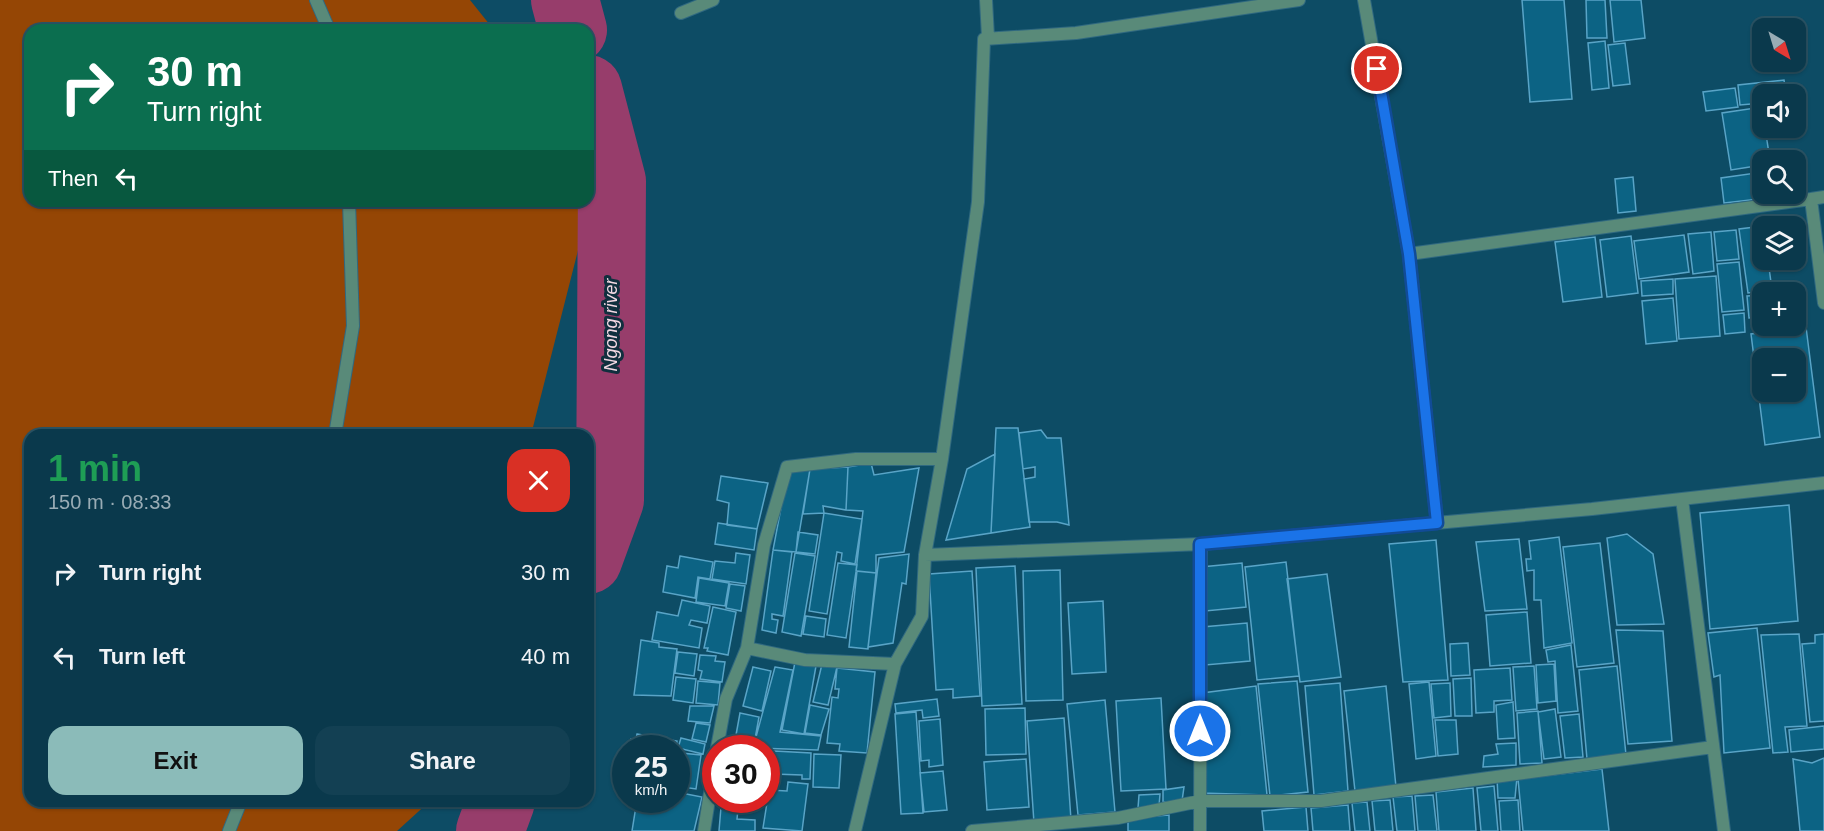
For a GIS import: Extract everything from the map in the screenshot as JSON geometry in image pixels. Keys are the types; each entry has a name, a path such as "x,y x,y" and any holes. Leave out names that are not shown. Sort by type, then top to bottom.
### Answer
{"street":[{"path":"316,0 326,24"},
{"path":"681,13 713,0"},
{"path":"855,831 895,664 922,616 925,555 942,459 978,202 984,39 988,37 986,0"},
{"path":"984,39 1076,33 1299,0"},
{"path":"1364,0 1409,254 1437,523"},
{"path":"1409,254 1824,197"},
{"path":"1811,199 1824,303"},
{"path":"336,429 353,326 349,207"},
{"path":"719,735 726,699 747,648 764,545 787,467 848,460 942,459"},
{"path":"925,555 1200,544 1682,500 1824,483"},
{"path":"1682,500 1724,831"},
{"path":"1200,544 1200,831"},
{"path":"747,648 805,660 895,664"},
{"path":"972,831 1118,818 1200,801 1321,801 1713,747"},
{"path":"229,831 239,807"},
{"path":"704,831 707,813"}],"shaded area":[{"path":"0,0 470,0 489,24 24,24 24,207 589,207 533,429 24,429 24,807 423,807 397,831 0,831"},
{"path":"594,156 600,164 594,188"}],"building":[{"path":"1522,0 1564,0 1572,99 1530,102"},
{"path":"1586,0 1605,0 1607,38 1587,38"},
{"path":"1610,0 1641,0 1645,38 1614,42"},
{"path":"1605,41 1609,88 1592,90 1588,43"},
{"path":"1625,43 1630,84 1613,86 1608,45"},
{"path":"1784,80 1785,84 1752,84 1752,104 1740,105 1738,85"},
{"path":"1735,88 1738,107 1706,111 1703,92"},
{"path":"1752,108 1752,138 1767,138 1768,150 1752,150 1752,167 1731,170 1722,113"},
{"path":"1752,174 1752,200 1724,203 1721,178"},
{"path":"1633,177 1636,211 1618,213 1615,179"},
{"path":"1752,227 1752,270 1769,270 1771,282 1752,282 1752,292 1748,293 1739,229"},
{"path":"1736,230 1739,259 1717,261 1714,232"},
{"path":"1711,232 1714,271 1693,274 1688,234"},
{"path":"1684,235 1689,272 1639,279 1634,241"},
{"path":"1631,236 1638,293 1607,297 1600,240"},
{"path":"1595,237 1602,297 1563,302 1555,242"},
{"path":"1739,262 1744,310 1722,312 1717,264"},
{"path":"1716,276 1720,336 1679,339 1675,279"},
{"path":"1673,279 1673,294 1642,296 1641,281"},
{"path":"1747,296 1752,296 1752,318 1749,318"},
{"path":"1673,298 1677,341 1646,344 1642,301"},
{"path":"1744,313 1745,332 1725,334 1723,315"},
{"path":"1806,327 1820,437 1765,445 1760,402 1806,402 1806,348 1753,348 1751,334 1752,336 1806,336"},
{"path":"996,428 1018,428 1030,527 991,533"},
{"path":"1041,430 1047,438 1061,438 1069,525 1057,522 1029,522 1024,479 1035,477 1035,467 1023,469 1019,433"},
{"path":"995,454 991,533 946,540 967,469"},
{"path":"871,463 874,475 919,468 904,552 876,555 876,573 856,571 863,511 846,510 848,467"},
{"path":"848,467 846,510 823,506 824,513 803,514 810,469"},
{"path":"810,469 796,552 773,550 788,471"},
{"path":"721,476 768,483 757,529 727,525 729,503 717,500"},
{"path":"1789,505 1798,621 1710,629 1700,513"},
{"path":"824,513 862,519 855,564 841,561 842,553 837,552 827,614 809,611"},
{"path":"718,523 757,529 754,550 715,544"},
{"path":"798,532 818,535 815,554 796,552"},
{"path":"1627,534 1653,554 1664,624 1617,625 1607,538"},
{"path":"1559,537 1572,643 1544,648 1541,600 1534,600 1534,570 1527,571 1526,559 1531,559 1529,541"},
{"path":"1519,539 1527,609 1485,611 1476,542"},
{"path":"1436,540 1448,680 1403,682 1389,544"},
{"path":"1600,543 1614,663 1577,667 1563,547"},
{"path":"773,550 792,552 783,616 772,614 772,619 778,620 776,633 762,630"},
{"path":"736,553 750,555 746,584 712,579 715,561 735,563"},
{"path":"795,553 815,556 801,636 782,632"},
{"path":"909,554 906,584 902,583 893,643 868,647 879,558"},
{"path":"680,556 713,562 710,579 698,577 695,598 663,592 667,566 678,568"},
{"path":"1286,562 1299,676 1257,680 1245,567"},
{"path":"838,563 857,565 846,638 827,635"},
{"path":"1242,563 1246,607 1205,611 1201,567"},
{"path":"1015,566 1022,704 982,706 976,568"},
{"path":"1060,570 1063,700 1026,701 1023,571"},
{"path":"857,571 876,573 868,649 849,647"},
{"path":"972,571 980,696 953,698 953,689 936,690 929,574"},
{"path":"1327,574 1341,677 1300,682 1287,579"},
{"path":"699,578 729,583 725,606 696,602"},
{"path":"730,584 745,586 741,611 726,608"},
{"path":"682,600 710,606 707,623 691,620 689,625 702,628 699,648 652,640 657,612 678,616"},
{"path":"1103,601 1106,672 1072,674 1068,603"},
{"path":"713,607 736,612 728,655 707,651 708,648 704,648"},
{"path":"1527,612 1531,663 1490,666 1486,615"},
{"path":"806,616 826,619 824,637 803,634"},
{"path":"1247,623 1250,661 1205,665 1202,627"},
{"path":"1757,628 1770,748 1724,753 1720,675 1714,677 1708,633"},
{"path":"1616,630 1663,631 1672,741 1628,744"},
{"path":"1799,634 1807,726 1785,727 1788,752 1773,753 1761,635"},
{"path":"1824,634 1824,721 1810,722 1802,644 1815,643 1815,635"},
{"path":"641,640 659,643 659,647 677,649 671,696 634,695"},
{"path":"1468,643 1470,675 1451,676 1450,644"},
{"path":"1571,645 1578,711 1558,713 1555,661 1548,662 1546,650"},
{"path":"678,652 697,654 694,676 675,673"},
{"path":"700,655 716,656 715,661 725,662 722,682 700,679 702,671 698,670"},
{"path":"795,662 816,666 804,734 782,730"},
{"path":"822,664 837,667 828,705 813,702"},
{"path":"1554,664 1556,701 1538,703 1536,665"},
{"path":"1534,666 1537,709 1516,711 1513,667"},
{"path":"1617,666 1626,755 1587,759 1579,670"},
{"path":"753,667 771,671 762,711 743,706"},
{"path":"775,667 793,670 780,732 821,736 818,750 780,749 780,735 757,735"},
{"path":"837,668 875,672 867,753 839,751 840,744 827,743 832,697 838,698 839,689 835,689"},
{"path":"1510,668 1512,700 1494,701 1494,712 1476,713 1474,670"},
{"path":"676,677 696,679 693,703 673,700"},
{"path":"1471,678 1472,716 1455,716 1453,679"},
{"path":"698,681 720,683 718,705 696,703"},
{"path":"1297,681 1308,792 1270,796 1258,684"},
{"path":"1429,682 1436,756 1416,759 1409,684"},
{"path":"1340,683 1348,791 1314,795 1305,686"},
{"path":"1450,683 1451,716 1434,718 1431,684"},
{"path":"1256,686 1267,795 1201,793 1202,693"},
{"path":"1386,686 1396,787 1355,791 1344,691"},
{"path":"1161,698 1166,789 1121,791 1116,701"},
{"path":"937,699 939,716 923,718 922,710 896,713 895,704"},
{"path":"1105,700 1115,812 1078,815 1067,704"},
{"path":"1513,702 1515,738 1498,739 1496,705"},
{"path":"810,705 829,709 821,735 805,733"},
{"path":"690,706 714,706 710,723 688,721"},
{"path":"1025,708 1026,754 986,755 985,709"},
{"path":"1555,709 1561,757 1544,759 1538,712"},
{"path":"1538,711 1542,763 1520,764 1517,713"},
{"path":"916,712 923,813 901,814 895,714"},
{"path":"740,713 759,717 756,735 736,735"},
{"path":"1579,714 1583,757 1565,758 1560,716"},
{"path":"1064,718 1071,820 1034,823 1027,721"},
{"path":"940,719 943,765 929,767 929,760 921,761 919,721"},
{"path":"1435,720 1456,720 1458,754 1438,756"},
{"path":"696,723 710,725 708,735 702,735 702,741 692,739"},
{"path":"1824,726 1824,749 1791,752 1789,730"},
{"path":"690,740 702,743 702,754 690,751"},
{"path":"1516,743 1516,765 1483,767 1484,756 1498,754 1496,744"},
{"path":"780,751 811,753 810,779 802,779 802,775 780,774"},
{"path":"690,754 701,755 696,789 690,788"},
{"path":"814,754 841,755 839,788 813,787"},
{"path":"1824,758 1824,831 1800,831 1793,759 1812,763"},
{"path":"1026,759 1029,807 987,810 984,762"},
{"path":"1602,769 1609,831 1523,831 1518,779"},
{"path":"943,771 947,810 924,812 920,773"},
{"path":"1517,777 1515,798 1498,798 1497,778"},
{"path":"788,782 808,784 802,831 763,828 765,813 780,813 780,791 787,791"},
{"path":"1494,786 1498,831 1481,831 1477,788"},
{"path":"1184,787 1182,801 1163,802 1163,790"},
{"path":"1473,788 1476,831 1439,831 1436,792"},
{"path":"1160,794 1159,806 1138,808 1139,795"},
{"path":"690,795 702,797 694,831 632,831 635,813 690,813"},
{"path":"1433,795 1437,831 1418,831 1415,796"},
{"path":"1412,796 1415,831 1397,831 1393,797"},
{"path":"1390,800 1393,831 1375,831 1372,801"},
{"path":"1518,800 1520,831 1501,831 1499,801"},
{"path":"1367,802 1370,831 1355,831 1352,803"},
{"path":"1348,805 1350,831 1313,831 1311,808"},
{"path":"1306,807 1308,831 1264,831 1262,811"},
{"path":"720,813 738,813 737,819 755,820 755,831 719,831"},
{"path":"1169,815 1169,831 1128,831 1128,818"}],"waterway":[{"name":"Ngong river","path":"565,0 571,24"},
{"name":"Ngong river","path":"594,112 612,181 610,500 594,544"},
{"name":"Ngong river","path":"490,831 499,807"}],"route":[{"path":"1200,731 1200,544 1437,523 1409,254 1377,69"}]}
